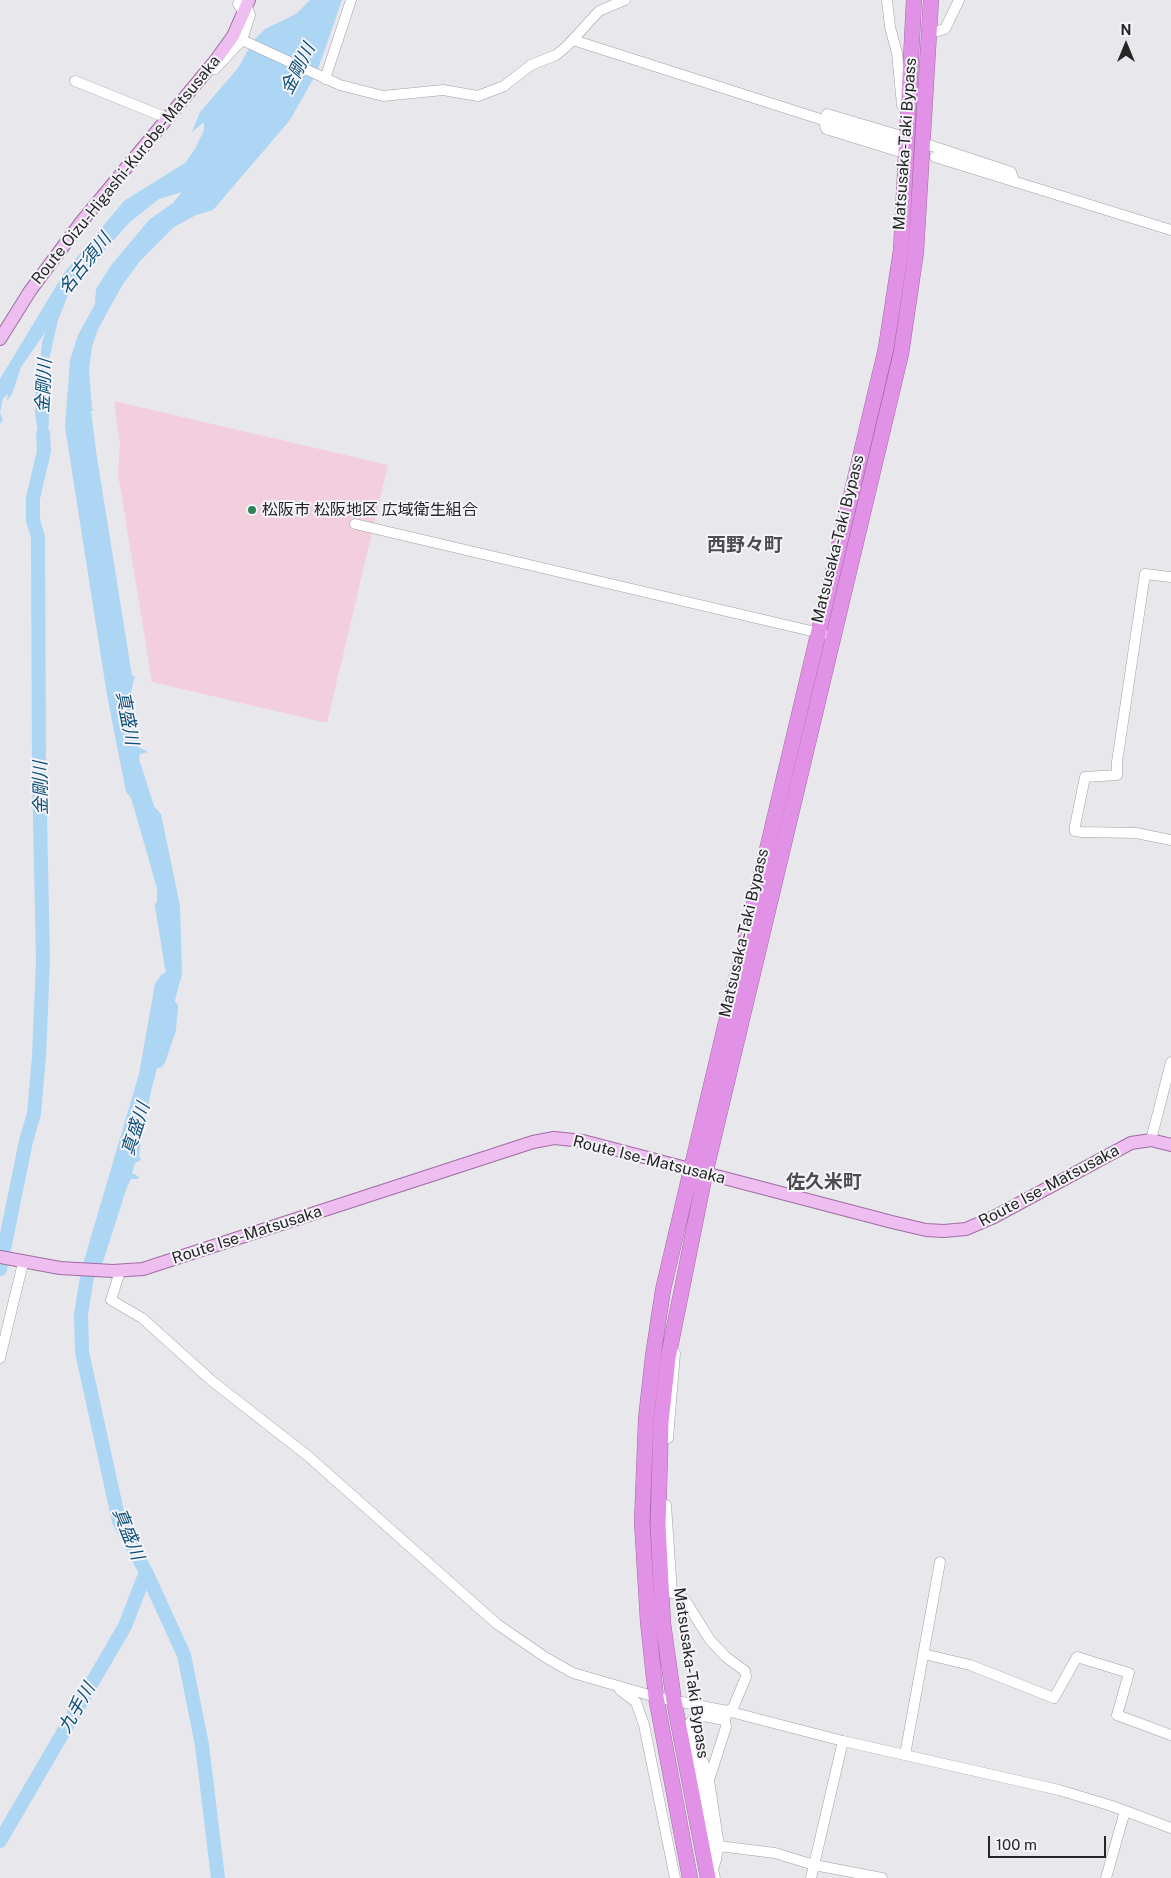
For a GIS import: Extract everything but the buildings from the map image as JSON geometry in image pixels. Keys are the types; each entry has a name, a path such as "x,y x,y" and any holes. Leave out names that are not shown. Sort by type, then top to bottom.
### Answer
{"highway":[{"name":"Matsusaka-Taki Bypass","path":"690,1878 656,1697 648,1622 642,1522 646,1420 663,1290 698,1172 826,634 886,348 901,250 907,154 902,140 909,110 914,0"},
{"name":"Matsusaka-Taki Bypass","path":"826,634 901,354 928,158 923,143 932,0"},
{"name":"Matsusaka-Taki Bypass","path":"698,1172 661,1422 658,1525 663,1623 674,1701 708,1878"}],"main road":[{"name":"Route Oizu-Higashi-Kurobe-Matsusaka","path":"0,339 30,291 61,249 201,78 232,36 245,5"},
{"name":"Route Ise-Matsusaka","path":"0,1257 23,1263 78,1269 117,1271 143,1269 227,1240 546,1139 575,1140 926,1230 944,1231 966,1229 994,1217 1131,1143 1151,1140 1171,1145"}],"street":[{"path":"323,78 351,0"},
{"path":"244,40 340,85 383,96 442,90 478,96 504,86 531,65 550,58 570,43 599,11 625,0"},
{"path":"887,0 890,27 897,53 902,106 909,110"},
{"path":"930,33 944,29 959,0"},
{"path":"201,78 211,72 244,40 250,15 245,5"},
{"path":"570,43 824,120"},
{"path":"74,81 167,118"},
{"path":"902,140 827,114 824,120 826,129 907,154"},
{"path":"923,143 1011,172 1013,179"},
{"path":"928,158 1000,183 1013,179 1171,230"},
{"path":"355,524 676,602 826,634"},
{"path":"1171,577 1145,574 1118,752 1117,775 1085,777 1074,826 1075,831 1136,833 1171,840"},
{"path":"1151,1140 1168,1083 1171,1062"},
{"path":"0,1358 23,1263"},
{"path":"117,1271 112,1300 142,1318 212,1381 308,1456 498,1624 545,1657 573,1673 612,1686 726,1716 905,1754 1059,1790 1171,1828"},
{"path":"672,1340 676,1354 668,1427 666,1518 672,1593 685,1600 710,1640 726,1657 745,1671 746,1677 733,1708 726,1716 726,1727 709,1780"},
{"path":"905,1754 940,1562"},
{"path":"924,1654 970,1665 1054,1698 1077,1657 1129,1673 1117,1715 1171,1735"},
{"path":"612,1686 636,1702 644,1725 675,1878"},
{"path":"716,1860 689,1724 698,1715 726,1716"},
{"path":"694,1718 703,1765 709,1780 719,1846 713,1869 715,1878"},
{"path":"812,1878 843,1741"},
{"path":"1106,1878 1125,1811"},
{"path":"719,1846 775,1853 814,1865 882,1878"}],"shaded area":[{"path":"114,401 388,465 327,723 152,682 118,474 120,444"}],"water":[{"name":"名古須川","path":"310,0 342,0 317,72 290,120 213,210 196,215 174,227 140,261 123,284 98,329 92,347 89,369 92,409 95,410 91,411 96,451 132,676 135,676 131,691 134,722 138,734 138,747 148,752 140,754 139,759 154,806 161,814 180,906 182,974 151,1091 141,1142 139,1156 141,1160 135,1163 132,1173 139,1177 138,1179 131,1179 127,1187 102,1265 83,1264 139,1074 155,984 161,975 169,970 170,941 131,798 126,792 107,695 65,427 70,360 78,335 95,304 96,289 112,264 149,220 173,203 182,192 159,199 130,222 101,254 88,263 68,295 58,320 44,382 44,392 50,400 47,452 41,450 35,413 36,382 39,375 42,342 46,331 21,367 12,394 7,401 8,394 3,398 0,413 0,379 64,273 124,201 185,163 195,149 204,130 204,122 192,132 200,112 238,68 253,41 265,29 296,14"},
{"path":"0,413 3,420 0,424"}],"waterway":[{"name":"金剛川","path":"0,1269 26,1141 34,1114 39,1056 43,961 39,769 38,537 33,520 33,498 44,451 43,434"},
{"name":"真盛川","path":"162,906 172,968"},
{"name":"真盛川","path":"158,1061 169,1030 171,1007"},
{"name":"真盛川","path":"93,1260 87,1277 81,1314 82,1352 119,1521 146,1572 184,1655 202,1745 218,1878"},
{"name":"九手川","path":"0,1841 125,1626 146,1572"}],"place":[{"name":"松阪市 松阪地区 広域衛生組合","path":"252,510"}],"district":[{"name":"西野々町","path":"745,545"},
{"name":"佐久米町","path":"824,1182"}]}
